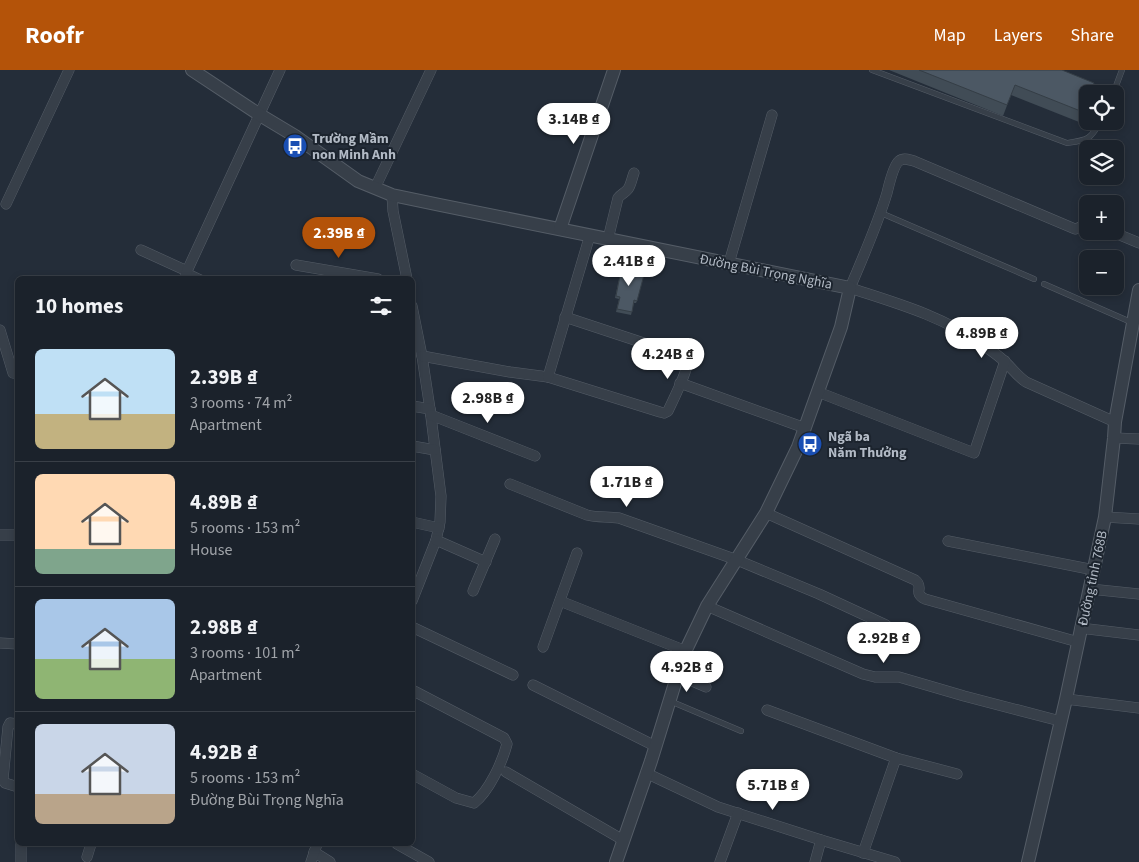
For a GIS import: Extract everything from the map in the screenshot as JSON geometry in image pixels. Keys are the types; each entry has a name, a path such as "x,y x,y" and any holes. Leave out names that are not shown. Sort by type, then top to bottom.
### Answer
{"street":[{"path":"6,204 68,70"},
{"name":"Đường Bùi Trọng Nghĩa","path":"192,70 295,136 358,181 392,194 850,288 841,327 798,447 766,513 707,606 686,651 651,762 616,862"},
{"path":"141,250 186,275 280,70"},
{"path":"375,188 431,70"},
{"path":"560,229 614,70"},
{"path":"729,264 772,115"},
{"path":"1079,228 1075,229 907,159 902,159 897,162 881,213 850,288 938,319 959,329 983,344 1026,382 1114,422"},
{"path":"608,239 618,198 626,192 634,173"},
{"path":"392,194 393,211 406,276"},
{"path":"548,377 590,235"},
{"path":"1124,237 1139,243"},
{"path":"296,265 360,276"},
{"name":"Đường tỉnh 768B","path":"1028,862 1066,699 1105,517 1114,438 1114,422 1139,290"},
{"path":"422,356 548,377 664,413 668,411 687,364 686,359 680,355 565,317"},
{"path":"415,321 431,412 440,496 440,522 436,540 415,593"},
{"path":"0,330 14,373"},
{"path":"818,392 974,453 1005,362"},
{"path":"680,383 805,428"},
{"path":"415,407 535,456"},
{"path":"1114,438 1139,439"},
{"path":"415,447 435,450"},
{"path":"510,484 587,515 598,518 609,516 619,518 736,560 819,594 886,625"},
{"path":"766,513 915,580 920,586 919,594 925,599 1078,642"},
{"path":"1105,517 1139,519"},
{"path":"415,523 439,528"},
{"path":"0,535 15,535"},
{"path":"473,591 496,538"},
{"path":"436,540 486,562"},
{"path":"948,541 1094,570"},
{"path":"543,647 577,553"},
{"path":"1090,589 1139,594"},
{"path":"560,601 686,651"},
{"path":"707,606 863,674 876,677 899,676 964,696 1060,721"},
{"path":"415,628 513,675"},
{"path":"1080,628 1139,635"},
{"path":"0,643 15,644"},
{"path":"678,675 706,687"},
{"path":"533,685 655,746"},
{"path":"415,692 504,738 507,744 499,766 481,798 474,803 456,798 415,776"},
{"path":"1066,699 1139,708"},
{"path":"767,710 896,758 957,774"},
{"path":"15,724 10,723 8,727 2,768 5,783 15,786"},
{"path":"863,853 896,758"},
{"path":"506,772 623,840"},
{"path":"646,773 718,807 895,862"},
{"path":"720,862 738,813"},
{"path":"815,862 821,840"},
{"path":"21,846 21,862"},
{"path":"87,857 90,846"},
{"path":"401,846 429,862"},
{"path":"314,853 330,862"}],"lane":[{"path":"872,70 1067,143 1085,140 1096,130"},
{"path":"1116,85 1122,70"},
{"path":"881,213 1034,279"},
{"path":"1044,284 1133,323"},
{"path":"670,700 741,731"}],"building":[{"path":"919,70 1062,70 1094,83 1093,85 1079,85 1079,110 1015,85 1007,105"},
{"path":"622,265 645,271 637,301 634,300 632,312 617,309 620,297 616,296"}],"place":[{"name":"Trường Mầm non Minh Anh","path":"295,146"},
{"name":"Ngã ba Năm Thưởng","path":"810,444"}]}
